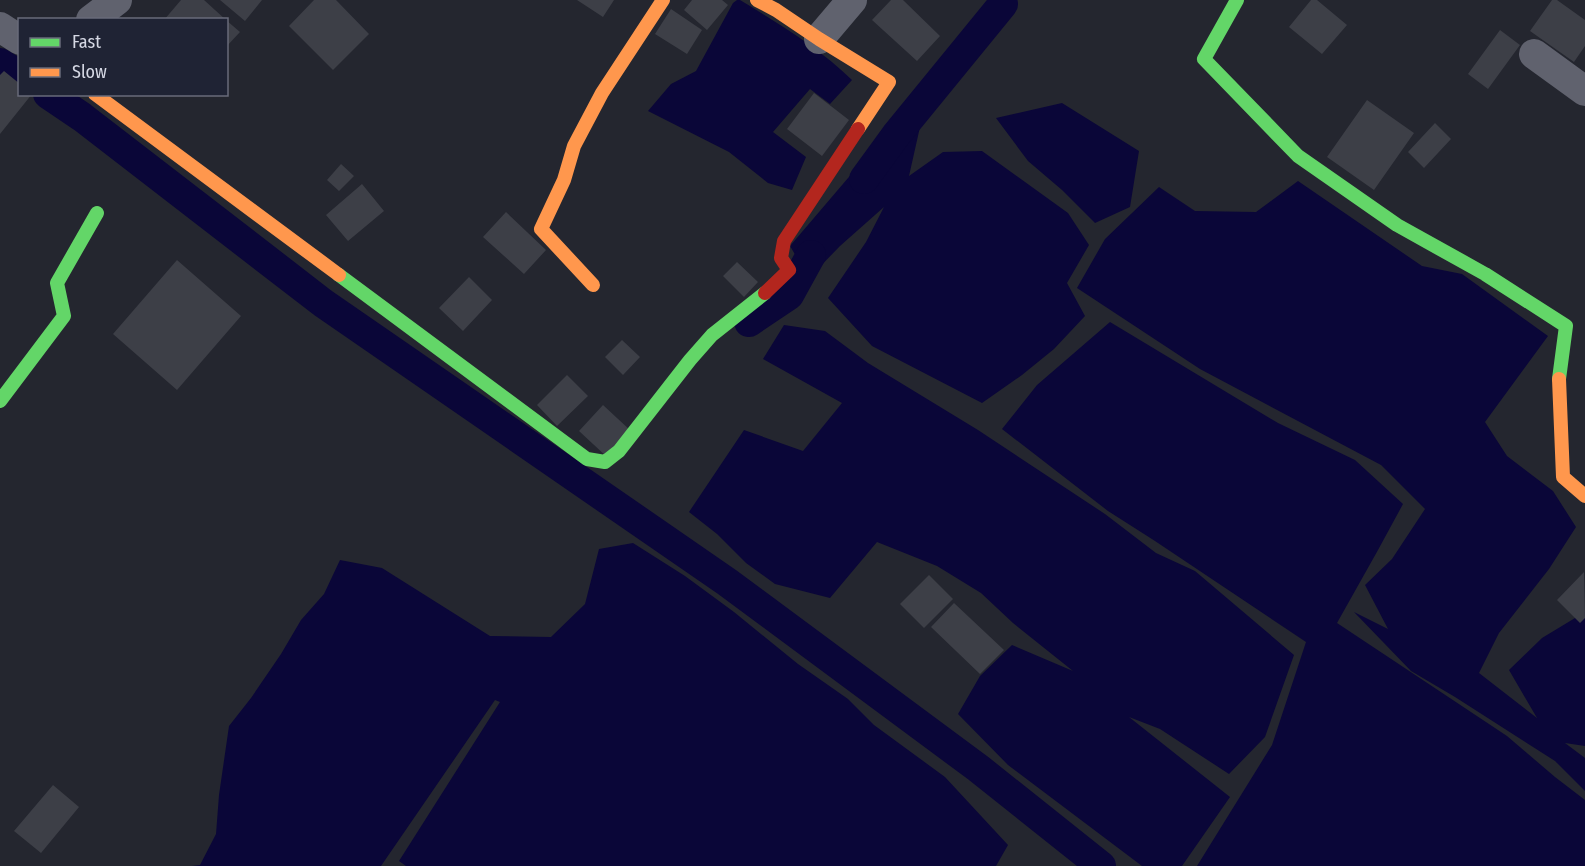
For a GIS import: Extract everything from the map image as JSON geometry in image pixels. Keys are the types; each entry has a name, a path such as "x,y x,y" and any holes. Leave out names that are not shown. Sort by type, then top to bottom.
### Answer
{"street":[{"path":"94,18 117,0"},
{"path":"593,285 541,230 564,180 574,146 585,125 602,93 663,0"},
{"path":"98,96 587,459 605,462 619,451 712,335 760,298 789,270 781,258 784,241 889,82 819,39 776,9 757,0"},
{"path":"819,39 852,0"},
{"path":"1237,0 1204,60 1298,156 1397,225 1485,274 1566,326 1559,381 1563,477 1585,496"},
{"path":"0,27 18,39"},
{"path":"1534,54 1585,92"},
{"path":"0,401 63,316 57,283 97,213"}],"shaded area":[{"path":"737,0 798,37 852,80 830,104 810,89 773,132 806,157 792,190 768,183 729,152 648,111 671,84 696,71 733,3"},
{"path":"1062,103 1139,151 1130,207 1095,223 1062,190 1028,161 996,118"},
{"path":"920,127 909,176 943,152 982,151 1068,213 1089,245 1067,283 1085,316 1054,349 982,403 872,346 828,298 866,242 884,207 840,246 809,278 790,246 860,164"},
{"path":"1298,181 1422,266 1462,274 1548,336 1485,422 1507,456 1553,491 1576,527 1549,569 1499,633 1479,673 1537,718 1509,670 1542,638 1585,612 1585,746 1565,743 1585,758 1585,791 1555,761 1411,671 1354,612 1388,629 1365,585 1392,559 1425,509 1381,465 1200,369 1077,288 1105,239 1159,187 1195,211 1256,212"},
{"path":"1110,322 1278,423 1355,460 1403,504 1337,623 1507,736 1585,800 1585,866 1197,866 1272,745 1306,642 1108,511 1002,429 1037,385"},
{"path":"784,325 825,331 868,363 978,430 1105,514 1156,553 1195,571 1294,655 1265,737 1229,774 1160,729 1129,717 1230,797 1182,866 1142,866 1008,765 958,714 980,676 1012,645 1073,671 1013,623 981,593 937,566 877,542 830,598 775,584 746,563 717,534 689,512 744,430 803,451 842,403 763,359"},
{"path":"633,543 685,576 734,612 798,664 848,699 874,725 945,777 1008,845 996,866 406,866 399,861 500,702 495,700 381,866 192,866 200,865 216,834 229,726 281,654 301,620 324,594 340,560 382,568 490,636 551,637 585,604 599,549"}],"building":[{"path":"181,0 204,0 224,18 166,18"},
{"path":"220,0 262,0 245,21"},
{"path":"314,0 336,0 369,34 333,70 289,26"},
{"path":"577,0 614,0 603,17"},
{"path":"692,0 722,0 728,5 707,30 684,10"},
{"path":"891,0 903,0 940,36 917,61 872,20"},
{"path":"1311,0 1317,0 1347,25 1322,54 1289,27"},
{"path":"1552,0 1557,0 1585,20 1585,46 1574,62 1530,31"},
{"path":"671,9 702,30 687,54 655,34"},
{"path":"228,22 240,32 228,45"},
{"path":"1500,30 1520,45 1488,89 1468,74"},
{"path":"4,71 18,82 18,96 30,96 0,134 0,75"},
{"path":"814,93 849,120 822,156 787,129"},
{"path":"1367,100 1414,133 1374,190 1327,157"},
{"path":"1435,123 1451,139 1424,168 1408,152"},
{"path":"341,164 354,176 339,191 327,180"},
{"path":"362,184 384,211 348,241 326,215"},
{"path":"506,212 546,250 524,274 483,237"},
{"path":"177,260 241,316 177,390 113,334"},
{"path":"737,262 758,282 744,297 723,276"},
{"path":"469,277 492,300 463,331 439,308"},
{"path":"622,340 640,357 623,375 605,357"},
{"path":"567,375 588,396 557,426 537,405"},
{"path":"603,405 631,431 607,457 579,431"},
{"path":"1584,572 1585,618 1580,623 1557,600"},
{"path":"929,575 953,599 924,628 900,604"},
{"path":"954,603 1004,650 980,674 931,627"},
{"path":"53,785 79,807 41,853 14,831"}],"waterway":[{"path":"864,179 896,135 1003,4"},
{"path":"0,63 18,74"},
{"path":"51,96 82,117 323,303 727,582 978,768 1101,866"},
{"path":"749,322 789,295 811,255"}],"traffic: fast":[{"path":"1237,0 1204,59 1298,156 1397,225 1485,274 1566,326 1559,379"},
{"path":"0,401 64,316 57,283 97,213"},
{"path":"339,275 587,459 605,462 619,451 712,335 765,293"}],"traffic: slow":[{"path":"593,285 541,229 564,180 574,146 602,93 663,0"},
{"path":"757,0 889,82 858,129"},
{"path":"98,96 339,275"},
{"path":"1559,379 1563,477 1585,496"}],"traffic: jam":[{"path":"765,293 789,270 781,258 784,241 858,129"}]}
